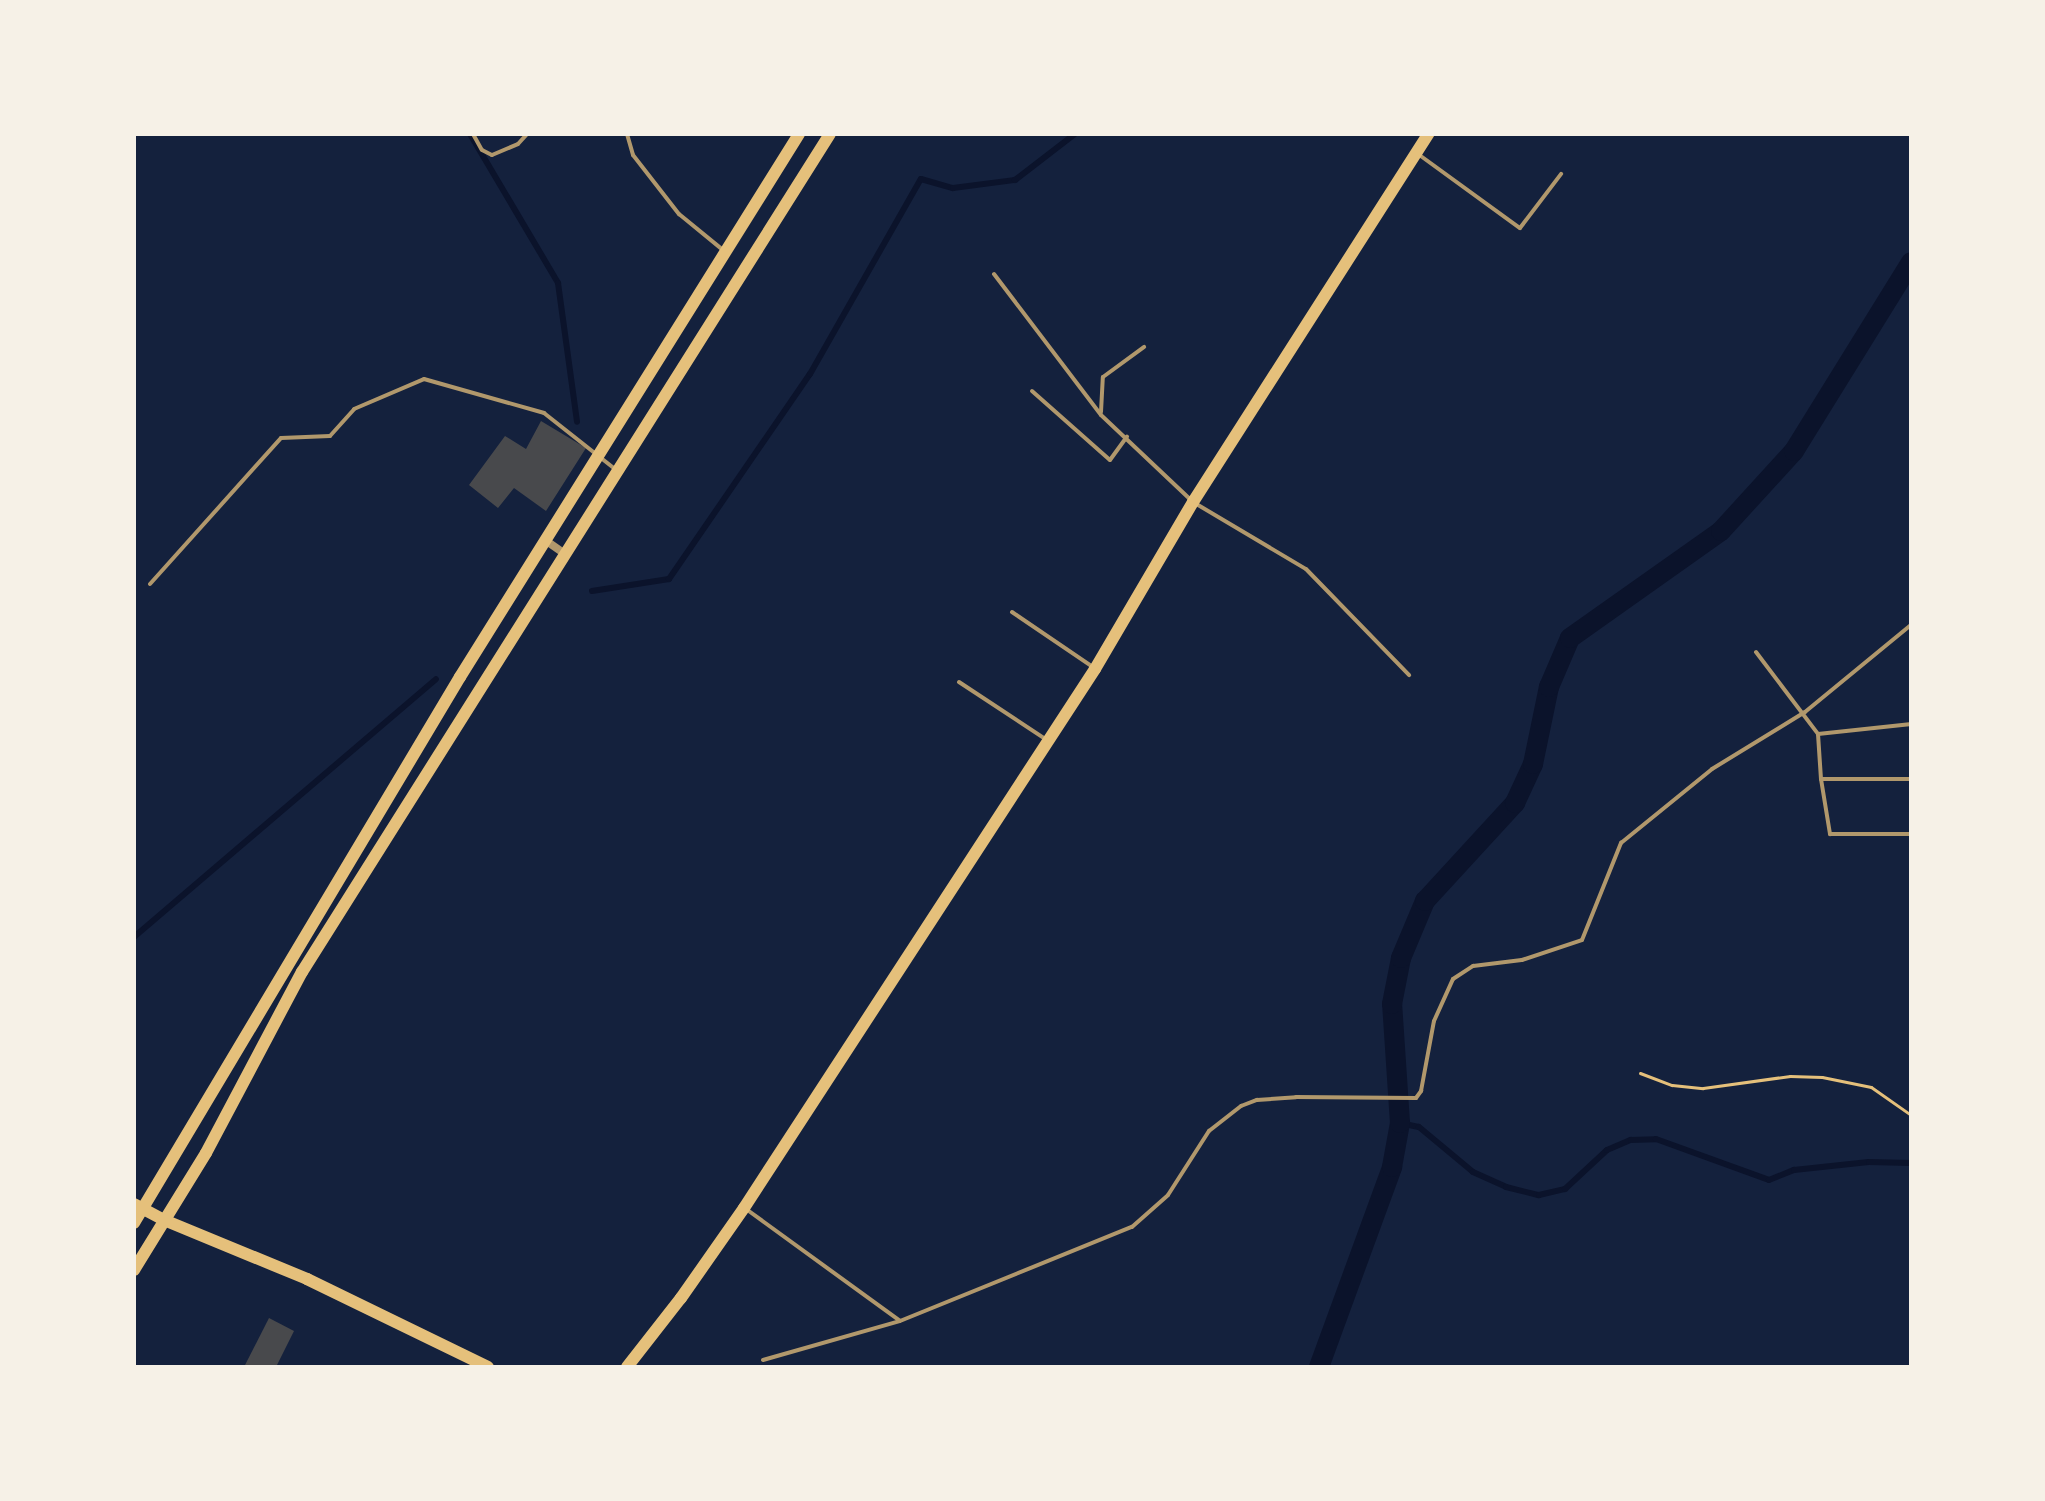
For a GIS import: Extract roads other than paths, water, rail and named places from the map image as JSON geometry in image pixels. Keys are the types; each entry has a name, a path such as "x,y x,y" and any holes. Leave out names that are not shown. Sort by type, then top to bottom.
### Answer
{"main road":[{"path":"134,1223 139,1206 545,540 799,134"},
{"path":"134,1270 206,1153 302,972 830,134"},
{"path":"627,1367 681,1298 744,1208 1095,669 1193,502 1428,134"},
{"path":"139,1206 164,1220 307,1279 488,1367"}],"street":[{"path":"545,540 565,554"}],"lane":[{"path":"473,134 482,150 492,155 518,144 527,134"},
{"path":"627,134 633,155 679,214 726,251"},
{"path":"1416,153 1520,228 1561,174"},
{"path":"994,274 1101,415 1193,502 1306,569 1409,675"},
{"path":"1101,415 1103,377 1144,347"},
{"path":"150,584 281,438 330,436 354,409 424,379 544,413 617,470"},
{"path":"1032,391 1110,460 1127,437"},
{"path":"1012,612 1095,669"},
{"path":"763,1360 900,1321 1132,1227 1168,1195 1209,1131 1241,1106 1257,1100 1416,1098 1421,1091 1434,1021 1453,979 1473,966 1522,960 1582,940 1621,843 1712,769 1805,712 1911,625"},
{"path":"1756,652 1805,712 1818,734 1830,834 1911,834"},
{"path":"959,682 1048,740"},
{"path":"1818,734 1911,724"},
{"path":"1821,779 1911,779"},
{"path":"744,1208 900,1321"}],"waterway":[{"path":"470,134 558,283 577,422"},
{"path":"592,591 669,579 810,374 921,179 953,188 1015,180 1075,134"},
{"path":"1319,1367 1392,1167 1400,1123 1392,1004 1401,958 1425,901 1515,803 1533,764 1549,687 1570,638 1721,531 1794,451 1911,262"},
{"path":"134,937 436,679"},
{"path":"1400,1123 1419,1127 1473,1172 1506,1187 1539,1195 1565,1189 1607,1150 1631,1140 1656,1139 1769,1180 1794,1170 1869,1162 1911,1163"}]}
